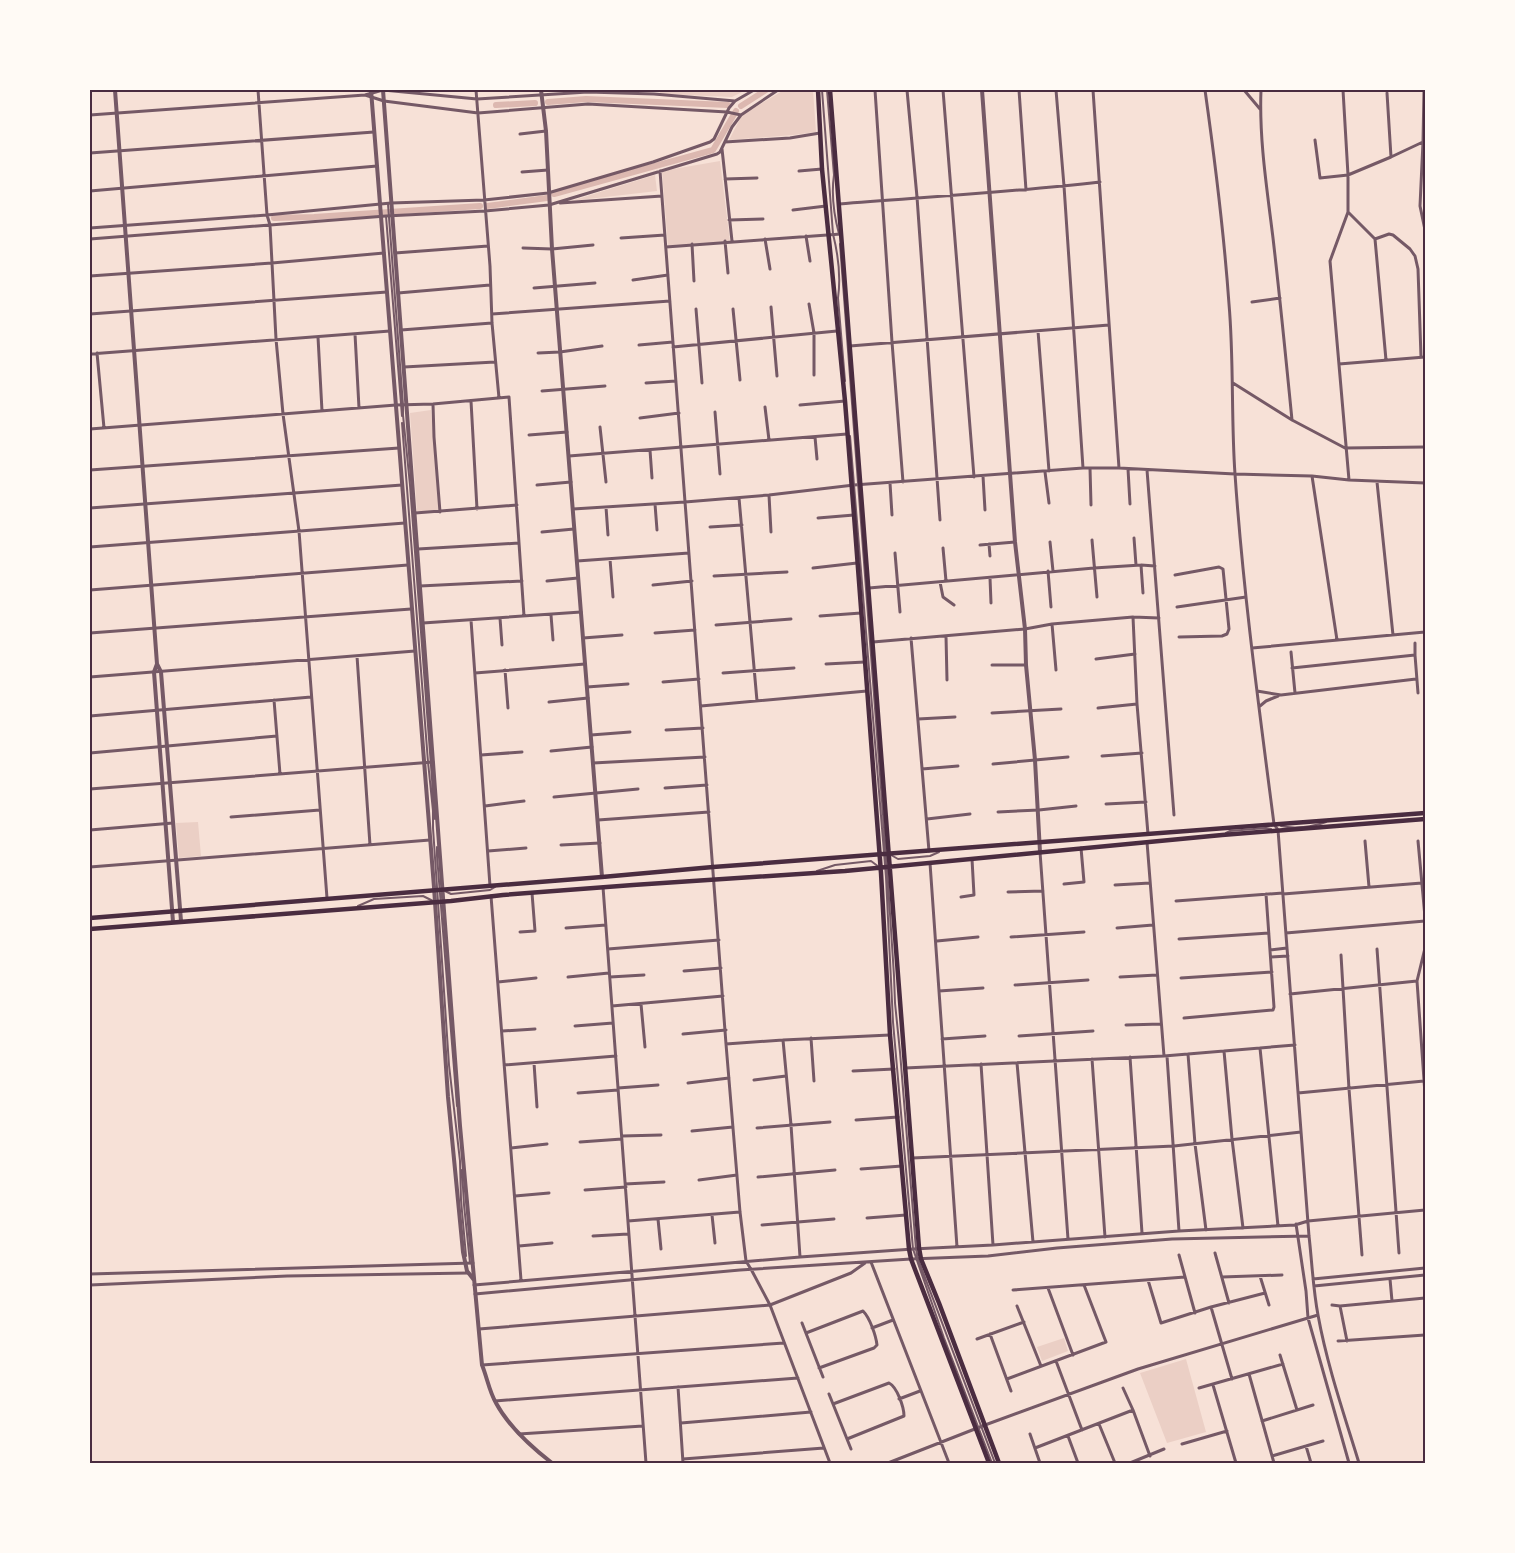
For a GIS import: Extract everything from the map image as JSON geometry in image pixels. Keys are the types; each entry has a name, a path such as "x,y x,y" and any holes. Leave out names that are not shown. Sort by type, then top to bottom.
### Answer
{"main road":[{"path":"818,90 822,169 831,234 837,331 847,434 856,485 869,588 885,867 906,1068 912,1158 914,1249 939,1303 992,1463"},
{"path":"828,90 850,346 856,485 854,515 867,691 885,867 890,1035 906,1215 917,1259 981,1427 999,1463"},
{"path":"90,918 713,867 1425,813"},
{"path":"90,929 440,902 491,896 813,873 1278,830 1425,819"}],"street":[{"path":"115,90 154,628 157,664 161,672 181,921"},
{"path":"258,90 267,215 270,225 276,339 288,456 299,531 327,898"},
{"path":"90,115 365,94 383,90 477,99 541,92 654,92 735,101"},
{"path":"383,90 389,216 395,253 404,368 404,405 415,513 423,623 429,762 430,840 440,902 448,1097 459,1222 469,1263 474,1271 482,1365 494,1401 506,1420 519,1434 552,1463"},
{"path":"476,90 499,398"},
{"path":"90,228 267,215 389,203 484,200 548,192 653,162 710,142 714,139 727,112 735,101 754,90"},
{"path":"90,239 389,216 486,211 555,204 714,156 720,152 732,127 741,115 778,90"},
{"path":"875,90 903,482"},
{"path":"908,90 940,520"},
{"path":"943,90 974,477"},
{"path":"982,90 1015,542 1025,629 1026,664 1039,810 1039,842 1068,1239"},
{"path":"1019,90 1026,190"},
{"path":"1056,90 1083,468"},
{"path":"1093,90 1119,468"},
{"path":"1205,90 1230,306 1234,474 1257,691 1274,824 1278,830 1313,1279 1318,1315 1328,1360 1359,1463"},
{"path":"1244,90 1260,110"},
{"path":"1261,90 1260,110 1266,182 1292,420"},
{"path":"1343,90 1348,175 1348,212 1330,260 1349,480"},
{"path":"1424,90 1424,141 1420,206 1425,230"},
{"path":"541,92 546,131 552,248 602,877"},
{"path":"372,93 384,101 478,113 588,104 727,112 741,115"},
{"path":"372,93 379,205 415,651 429,762 460,1126 469,1263 467,1272 474,1282"},
{"path":"1387,93 1391,158"},
{"path":"520,134 546,131"},
{"path":"90,153 374,132"},
{"path":"725,142 820,134"},
{"path":"1315,140 1320,178 1348,175 1391,158 1424,141"},
{"path":"722,148 732,241"},
{"path":"90,191 377,166"},
{"path":"799,171 822,169"},
{"path":"522,172 548,170"},
{"path":"660,171 726,1044 746,1261 770,1305 830,1463"},
{"path":"725,179 757,178"},
{"path":"839,204 1026,190 1100,182"},
{"path":"555,204 662,196"},
{"path":"793,210 826,206"},
{"path":"1348,212 1375,239 1386,360"},
{"path":"730,220 763,219"},
{"path":"666,247 725,241 840,234"},
{"path":"1339,364 1423,357 1419,281 1415,256 1410,249 1393,235 1389,234 1375,239"},
{"path":"621,238 665,236"},
{"path":"806,236 810,262"},
{"path":"766,238 770,269"},
{"path":"725,241 728,272"},
{"path":"692,244 694,281"},
{"path":"523,248 593,245"},
{"path":"395,253 488,246"},
{"path":"90,276 272,264 384,253"},
{"path":"633,280 668,275"},
{"path":"534,288 595,283"},
{"path":"398,293 490,285"},
{"path":"90,314 387,292"},
{"path":"1252,302 1280,298"},
{"path":"492,314 670,301"},
{"path":"809,304 814,334 814,375"},
{"path":"771,307 778,376"},
{"path":"733,309 740,380"},
{"path":"696,310 702,383"},
{"path":"401,330 492,323"},
{"path":"850,346 1109,325"},
{"path":"90,354 390,330"},
{"path":"639,345 698,345 837,331"},
{"path":"1038,331 1049,503"},
{"path":"355,334 359,408"},
{"path":"318,337 322,411"},
{"path":"538,353 602,346"},
{"path":"97,353 104,428"},
{"path":"404,368 495,362"},
{"path":"646,383 676,381"},
{"path":"1232,383 1292,420 1345,448 1425,447"},
{"path":"542,391 605,386"},
{"path":"90,429 508,397 524,616"},
{"path":"471,401 477,509"},
{"path":"800,405 845,401"},
{"path":"433,404 440,512"},
{"path":"765,408 769,440"},
{"path":"715,412 720,474"},
{"path":"640,418 678,413"},
{"path":"600,428 606,482"},
{"path":"529,435 567,432"},
{"path":"569,456 847,434"},
{"path":"815,436 817,459"},
{"path":"90,470 399,448"},
{"path":"650,450 652,478"},
{"path":"573,509 740,498 856,485 1083,468 1312,476 1377,482 1425,483"},
{"path":"1090,468 1091,505"},
{"path":"1128,469 1130,504"},
{"path":"1148,470 1174,815"},
{"path":"983,476 985,510"},
{"path":"1312,476 1337,640"},
{"path":"537,485 571,482"},
{"path":"1377,482 1393,635"},
{"path":"890,483 892,515"},
{"path":"90,508 402,485"},
{"path":"769,495 771,532"},
{"path":"740,498 757,701"},
{"path":"655,504 657,530"},
{"path":"415,513 517,505"},
{"path":"606,507 608,535"},
{"path":"818,518 854,515"},
{"path":"90,547 405,523"},
{"path":"710,528 742,525"},
{"path":"542,532 574,530"},
{"path":"1134,538 1136,565"},
{"path":"1092,540 1097,597"},
{"path":"980,545 1015,542"},
{"path":"1050,542 1053,571"},
{"path":"418,549 519,543"},
{"path":"989,544 990,556"},
{"path":"942,548 946,581"},
{"path":"895,552 900,612"},
{"path":"577,561 689,553"},
{"path":"610,559 613,597"},
{"path":"814,568 858,563"},
{"path":"90,590 408,565"},
{"path":"869,588 1048,571 1136,565 1155,566"},
{"path":"1141,565 1143,594"},
{"path":"1175,575 1219,567 1223,568 1229,629 1227,634 1222,636 1178,637"},
{"path":"1048,571 1051,607"},
{"path":"714,576 786,572"},
{"path":"547,580 578,578"},
{"path":"990,578 991,603"},
{"path":"420,586 522,581"},
{"path":"653,585 692,582"},
{"path":"940,582 943,596 954,605"},
{"path":"1177,607 1246,598"},
{"path":"90,634 412,609"},
{"path":"423,623 581,612"},
{"path":"820,616 861,613"},
{"path":"551,614 553,640"},
{"path":"873,642 1025,629 1052,624 1133,617 1159,618"},
{"path":"1133,617 1137,704 1148,834"},
{"path":"500,618 502,645"},
{"path":"716,625 791,619"},
{"path":"471,620 490,886"},
{"path":"1052,624 1056,670"},
{"path":"656,633 695,630"},
{"path":"1252,648 1425,632"},
{"path":"583,638 622,635"},
{"path":"946,636 947,680"},
{"path":"911,638 929,851"},
{"path":"1416,643 1418,693"},
{"path":"90,677 415,651"},
{"path":"1291,652 1294,693"},
{"path":"1096,659 1135,654"},
{"path":"1292,668 1415,655"},
{"path":"357,656 370,845"},
{"path":"826,664 865,662"},
{"path":"157,664 154,672 156,710 173,922"},
{"path":"475,673 585,664"},
{"path":"992,665 1026,664"},
{"path":"723,673 794,668"},
{"path":"505,670 508,708"},
{"path":"663,682 699,679"},
{"path":"1259,706 1281,695 1416,679"},
{"path":"587,687 628,684"},
{"path":"701,706 867,691"},
{"path":"1257,691 1281,695"},
{"path":"90,716 311,697"},
{"path":"549,702 588,698"},
{"path":"274,700 280,774"},
{"path":"1098,708 1137,704"},
{"path":"992,713 1061,709"},
{"path":"918,719 955,716"},
{"path":"666,730 703,728"},
{"path":"591,735 630,732"},
{"path":"90,753 277,736"},
{"path":"551,751 592,747"},
{"path":"481,755 522,752"},
{"path":"1102,756 1142,753"},
{"path":"593,763 705,756"},
{"path":"993,764 1068,757"},
{"path":"90,789 429,762"},
{"path":"922,769 958,766"},
{"path":"665,788 707,785"},
{"path":"554,796 638,789"},
{"path":"485,806 524,801"},
{"path":"1106,804 1146,802"},
{"path":"998,812 1076,806"},
{"path":"231,817 320,810"},
{"path":"598,820 709,812"},
{"path":"927,819 970,814"},
{"path":"90,830 173,822"},
{"path":"90,867 430,840"},
{"path":"1365,841 1369,887"},
{"path":"1418,841 1425,917"},
{"path":"1147,842 1161,1024 1166,1056 1174,1146 1179,1231"},
{"path":"561,845 600,843"},
{"path":"488,851 526,848"},
{"path":"1064,884 1084,882 1081,848"},
{"path":"960,897 974,895 972,859"},
{"path":"930,862 957,1247"},
{"path":"1114,885 1150,883"},
{"path":"1176,901 1423,884"},
{"path":"603,888 645,1463"},
{"path":"1008,892 1043,891"},
{"path":"520,932 535,931 532,893"},
{"path":"1184,1018 1273,1010 1266,894"},
{"path":"491,896 521,1280"},
{"path":"1286,933 1425,922"},
{"path":"566,928 606,925"},
{"path":"1117,928 1153,925"},
{"path":"1011,937 1084,932"},
{"path":"1179,939 1269,933"},
{"path":"936,941 978,937"},
{"path":"608,949 719,940"},
{"path":"1270,950 1287,948"},
{"path":"1425,948 1418,981 1425,1094"},
{"path":"1377,949 1399,1253"},
{"path":"1341,955 1362,1255"},
{"path":"1271,957 1288,956"},
{"path":"684,971 721,968"},
{"path":"1181,978 1272,972"},
{"path":"568,977 644,975"},
{"path":"1120,977 1157,975"},
{"path":"498,982 536,978"},
{"path":"1015,985 1088,980"},
{"path":"1290,994 1418,981"},
{"path":"939,991 983,988"},
{"path":"612,1006 723,996"},
{"path":"642,1004 645,1047"},
{"path":"575,1026 613,1023"},
{"path":"1126,1025 1161,1024"},
{"path":"502,1031 535,1028"},
{"path":"683,1034 726,1030"},
{"path":"1018,1036 1093,1031"},
{"path":"726,1044 890,1035"},
{"path":"942,1039 985,1036"},
{"path":"811,1038 814,1081"},
{"path":"783,1040 800,1257"},
{"path":"906,1068 1166,1056 1294,1045"},
{"path":"1260,1048 1278,1226"},
{"path":"1224,1051 1243,1228"},
{"path":"1188,1054 1195,1144 1206,1230"},
{"path":"504,1065 616,1056"},
{"path":"1130,1057 1142,1234"},
{"path":"1092,1059 1105,1237"},
{"path":"534,1063 537,1107"},
{"path":"1017,1063 1033,1242"},
{"path":"981,1064 994,1245"},
{"path":"853,1071 894,1069"},
{"path":"754,1080 786,1076"},
{"path":"688,1083 729,1078"},
{"path":"1298,1093 1424,1081"},
{"path":"578,1093 658,1086"},
{"path":"856,1120 898,1117"},
{"path":"757,1128 830,1122"},
{"path":"692,1131 733,1128"},
{"path":"912,1158 1174,1146 1301,1132"},
{"path":"580,1142 661,1135"},
{"path":"511,1148 547,1144"},
{"path":"861,1169 902,1166"},
{"path":"758,1177 835,1170"},
{"path":"699,1180 737,1175"},
{"path":"585,1190 664,1182"},
{"path":"515,1196 550,1193"},
{"path":"474,1282 631,1272 746,1261 914,1249 1278,1226 1308,1221 1425,1210"},
{"path":"628,1221 740,1212"},
{"path":"712,1214 714,1243"},
{"path":"867,1218 906,1215"},
{"path":"658,1219 661,1249"},
{"path":"762,1225 834,1219"},
{"path":"1296,1224 1308,1318 1349,1463"},
{"path":"593,1236 628,1234"},
{"path":"475,1294 740,1270 752,1271 980,1256 1172,1239 1309,1236"},
{"path":"519,1246 552,1243"},
{"path":"1215,1253 1229,1303"},
{"path":"1178,1255 1195,1313"},
{"path":"479,1329 770,1305 851,1273 866,1262"},
{"path":"871,1262 949,1463"},
{"path":"90,1274 469,1263"},
{"path":"1313,1279 1425,1268"},
{"path":"90,1285 287,1276 474,1271"},
{"path":"1367,1274 1368,1281"},
{"path":"1222,1277 1282,1275"},
{"path":"1314,1286 1425,1275"},
{"path":"1260,1276 1269,1305"},
{"path":"1013,1290 1185,1277"},
{"path":"1390,1279 1392,1301"},
{"path":"1148,1280 1162,1323 1211,1307 1265,1293"},
{"path":"1007,1379 1106,1342 1084,1285"},
{"path":"1048,1288 1073,1354"},
{"path":"1332,1305 1340,1306 1425,1298"},
{"path":"1017,1306 1041,1366"},
{"path":"1340,1306 1347,1341"},
{"path":"1211,1307 1232,1379"},
{"path":"806,1333 863,1311 872,1328 877,1342 876,1347 819,1368"},
{"path":"888,1463 1138,1368 1318,1315"},
{"path":"872,1328 894,1320"},
{"path":"977,1339 1024,1322"},
{"path":"802,1323 823,1377"},
{"path":"990,1334 1011,1391"},
{"path":"1338,1341 1425,1335"},
{"path":"482,1365 784,1343"},
{"path":"1280,1355 1297,1410"},
{"path":"1056,1361 1082,1430"},
{"path":"1199,1388 1283,1364"},
{"path":"1249,1374 1274,1463"},
{"path":"494,1401 798,1378"},
{"path":"833,1404 889,1383 899,1399 904,1416 847,1439"},
{"path":"1213,1384 1236,1463"},
{"path":"678,1387 683,1461 825,1448"},
{"path":"1124,1388 1150,1456"},
{"path":"899,1399 920,1391"},
{"path":"829,1394 850,1449"},
{"path":"1262,1421 1312,1405"},
{"path":"1035,1448 1132,1410"},
{"path":"681,1423 811,1412"},
{"path":"1099,1424 1115,1463"},
{"path":"519,1434 643,1426"},
{"path":"1182,1444 1227,1431"},
{"path":"1030,1434 1040,1463"},
{"path":"1068,1436 1078,1463"},
{"path":"1272,1456 1323,1441"},
{"path":"1306,1446 1311,1463"},
{"path":"1130,1463 1164,1449"}],"lane":[{"path":"822,90 831,234 836,248 840,285 838,298 856,485"},
{"path":"828,90 834,175 832,187 835,221 840,234 856,485 884,854 898,859 930,856 944,850"},
{"path":"389,216 429,762"},
{"path":"885,867 893,1022 914,1249"},
{"path":"439,890 451,894 490,890 497,886"}],"shaded area":[{"path":"659,90 746,90 732,97 660,94"},
{"path":"784,90 813,90 816,132 729,140 742,115"},
{"path":"720,161 730,242 668,246 662,171"},
{"path":"655,175 657,191 571,201"},
{"path":"431,410 440,511 417,511 410,413"},
{"path":"198,822 201,856 179,858 176,823"},
{"path":"1064,1338 1068,1351 1042,1361 1037,1347"},
{"path":"1186,1359 1206,1432 1167,1443 1140,1373"}],"waterway":[{"path":"741,106 766,90"},
{"path":"548,102 586,99 728,105"},
{"path":"496,105 535,103"},
{"path":"554,194 713,150 736,111"},
{"path":"487,206 547,198"},
{"path":"274,218 480,206"}]}
